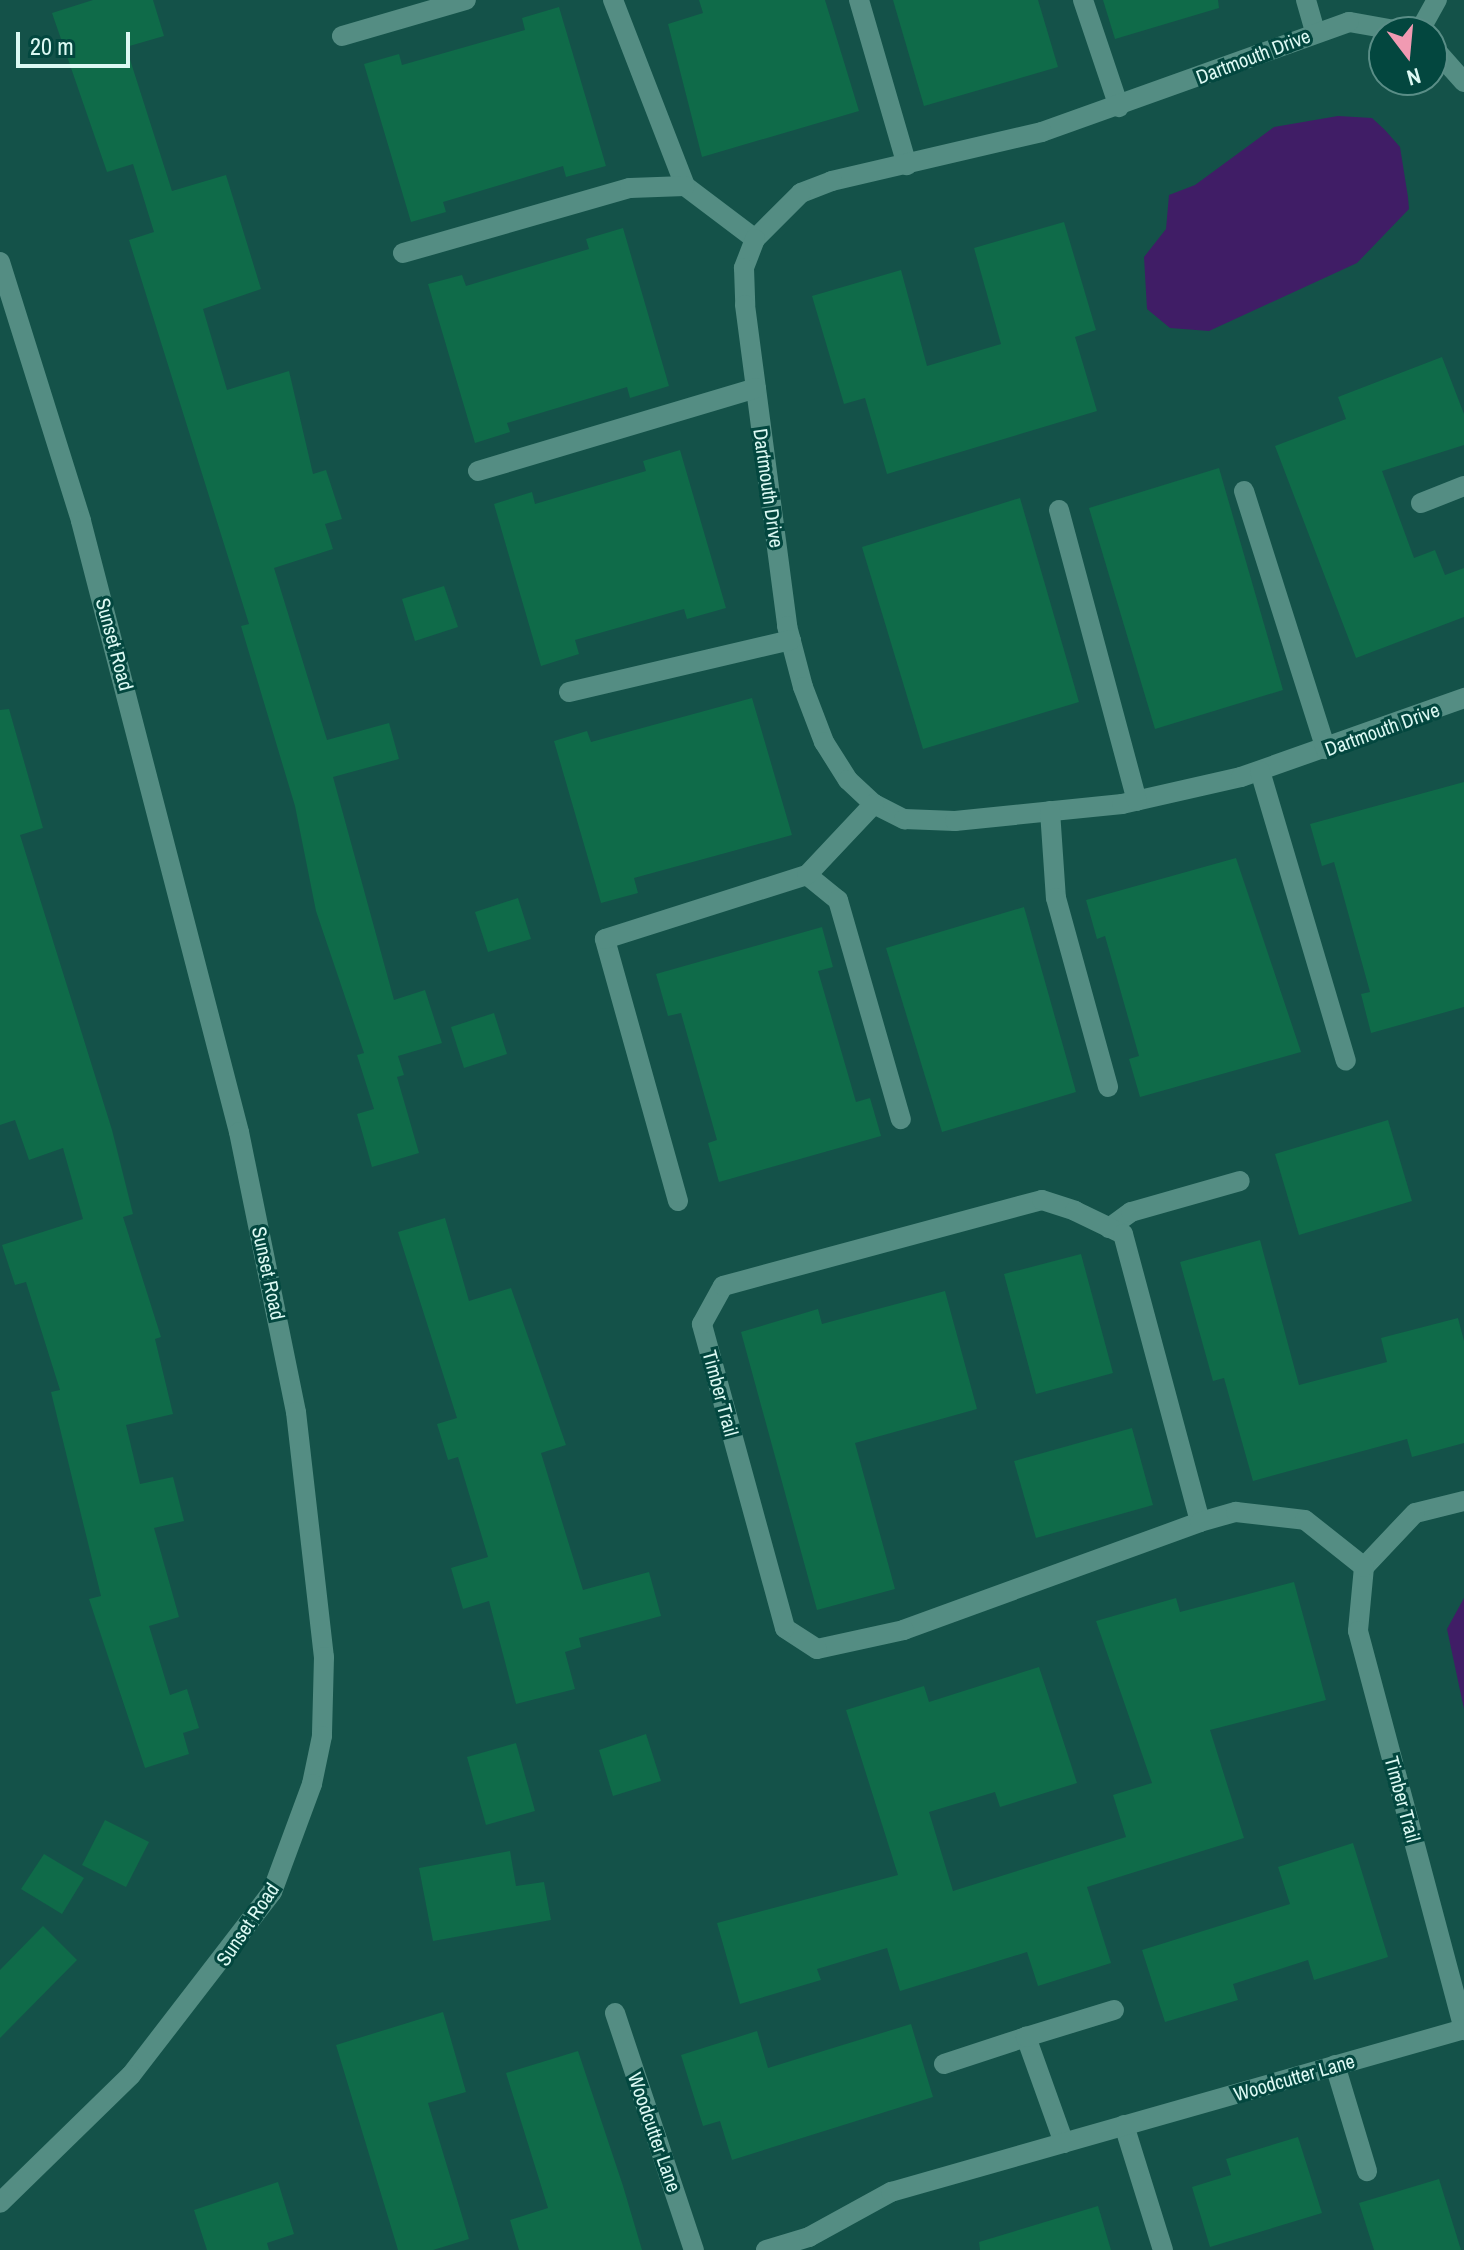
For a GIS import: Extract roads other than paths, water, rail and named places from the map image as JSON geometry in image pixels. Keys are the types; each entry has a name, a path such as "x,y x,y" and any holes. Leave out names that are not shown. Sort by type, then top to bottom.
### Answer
{"street":[{"path":"342,36 466,0"},
{"path":"613,0 685,186 755,239"},
{"path":"859,0 907,165"},
{"path":"1083,0 1119,107"},
{"path":"1306,0 1315,32"},
{"name":"Dartmouth Drive","path":"1368,25 1349,22 1315,32 1119,107 972,152 907,165 801,193 755,239 744,268 756,388 791,640 824,742 848,780 874,804 904,819 955,821 1137,801 1260,771 1464,698"},
{"path":"1448,64 1464,82"},
{"path":"403,253 630,188 685,186"},
{"name":"Sunset Road","path":"0,262 85,536 239,1132 296,1412 324,1657 322,1736 312,1784 272,1892 131,2075 0,2203"},
{"path":"478,471 756,388"},
{"path":"1421,503 1464,486"},
{"path":"1244,491 1326,749"},
{"path":"1059,510 1137,801"},
{"path":"569,692 791,640"},
{"path":"1260,771 1346,1061"},
{"path":"678,1201 605,939 807,875 874,804"},
{"path":"1050,811 1056,898 1108,1087"},
{"path":"807,875 838,900 901,1119"},
{"path":"1109,1228 1131,1212 1240,1181"},
{"name":"Timber Trail","path":"1109,1228 1042,1200 723,1286 702,1324 785,1628 817,1649 904,1630 1200,1522 1236,1512 1305,1520 1364,1567 1358,1631 1464,2029"},
{"path":"1109,1228 1123,1234 1200,1522"},
{"path":"1364,1567 1415,1513 1464,1501"},
{"path":"944,2064 1114,2010"},
{"name":"Woodcutter Lane","path":"615,2013 694,2250"},
{"name":"Woodcutter Lane","path":"766,2250 811,2243 891,2192 1464,2029"},
{"path":"1026,2037 1064,2143"},
{"path":"1335,2065 1367,2171"},
{"path":"1124,2125 1163,2250"}]}
